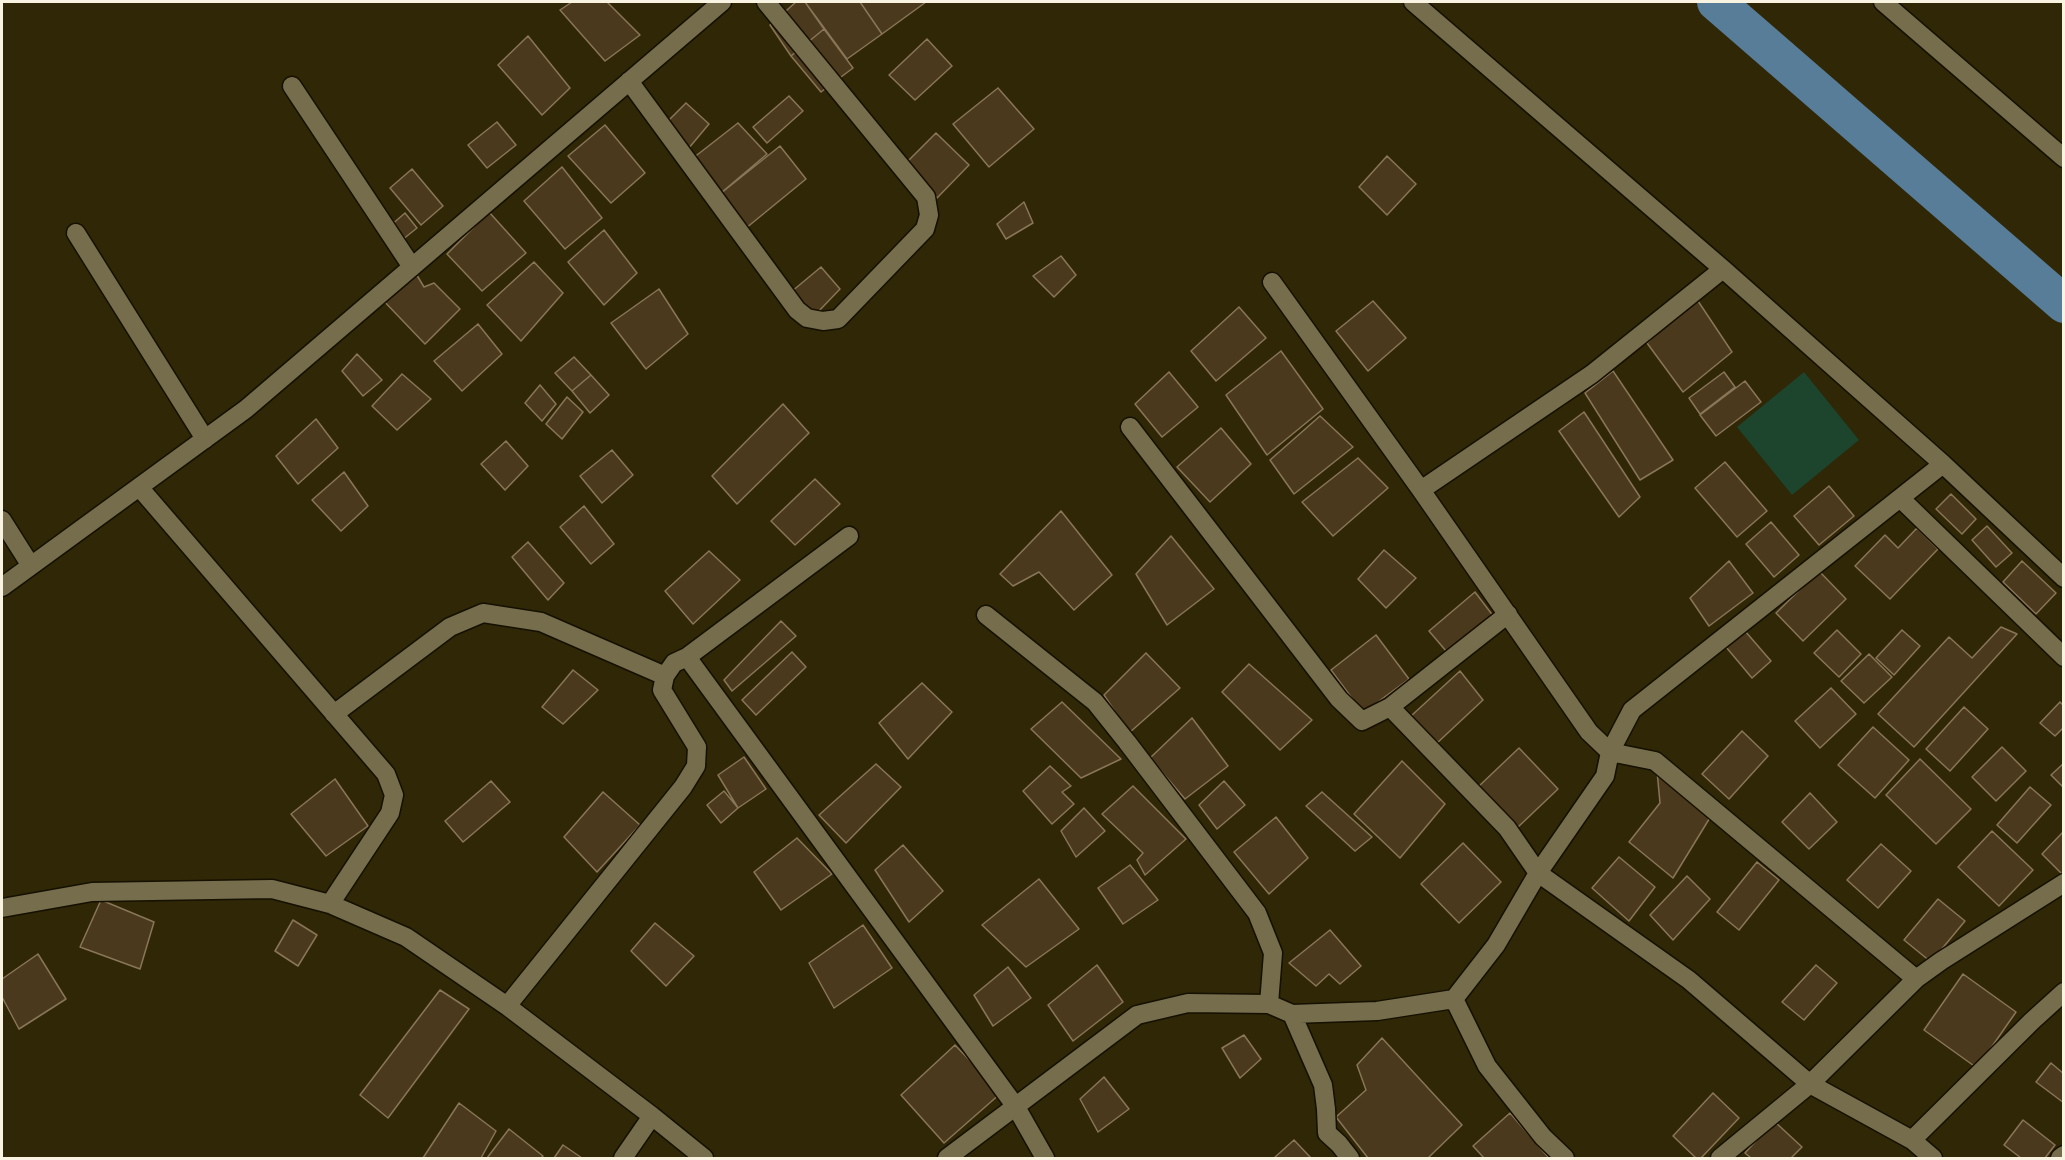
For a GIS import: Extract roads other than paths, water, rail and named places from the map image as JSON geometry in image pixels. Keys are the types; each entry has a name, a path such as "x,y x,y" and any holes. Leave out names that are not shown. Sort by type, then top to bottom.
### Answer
{"street":[{"path":"2,587 246,410 722,2"},
{"path":"629,81 797,310 807,318 823,321 838,319 925,229 929,215 927,197 766,2"},
{"path":"1413,2 1723,269 1943,465 2064,578"},
{"path":"1882,2 2064,159"},
{"path":"292,86 412,267"},
{"path":"76,233 205,439"},
{"path":"1421,490 1592,374 1723,269"},
{"path":"1272,282 1421,490 1589,732 1610,752 1655,761 1916,979"},
{"path":"1130,427 1339,699 1362,721 1390,706 1508,614"},
{"path":"947,1158 1137,1015 1188,1003 1269,1004 1292,1014 1377,1011 1454,999 1496,945 1538,873 1605,776 1610,752 1632,710 1943,465"},
{"path":"139,487 386,774 394,795 390,813 330,904"},
{"path":"1900,498 2064,657"},
{"path":"2,520 31,566"},
{"path":"507,1006 683,787 696,766 697,747 662,690 665,676 674,663 687,657 849,536"},
{"path":"334,714 450,627 483,612 540,622 665,676"},
{"path":"986,615 1095,702 1257,913 1272,953 1269,1004"},
{"path":"687,657 1016,1107 1045,1158"},
{"path":"1390,706 1507,828 1538,873 1689,980 1810,1084 1912,1140 1933,1158"},
{"path":"1720,1158 1810,1084 1916,979 2064,883"},
{"path":"2,908 92,892 272,889 330,904 406,938 507,1006 704,1158"},
{"path":"1912,1140 2064,992"},
{"path":"1454,999 1487,1066 1543,1137 1564,1158"},
{"path":"1292,1014 1323,1085 1327,1133 1350,1158"},
{"path":"623,1158 652,1116"}],"waterway":[{"path":"1716,2 2064,304"}]}
